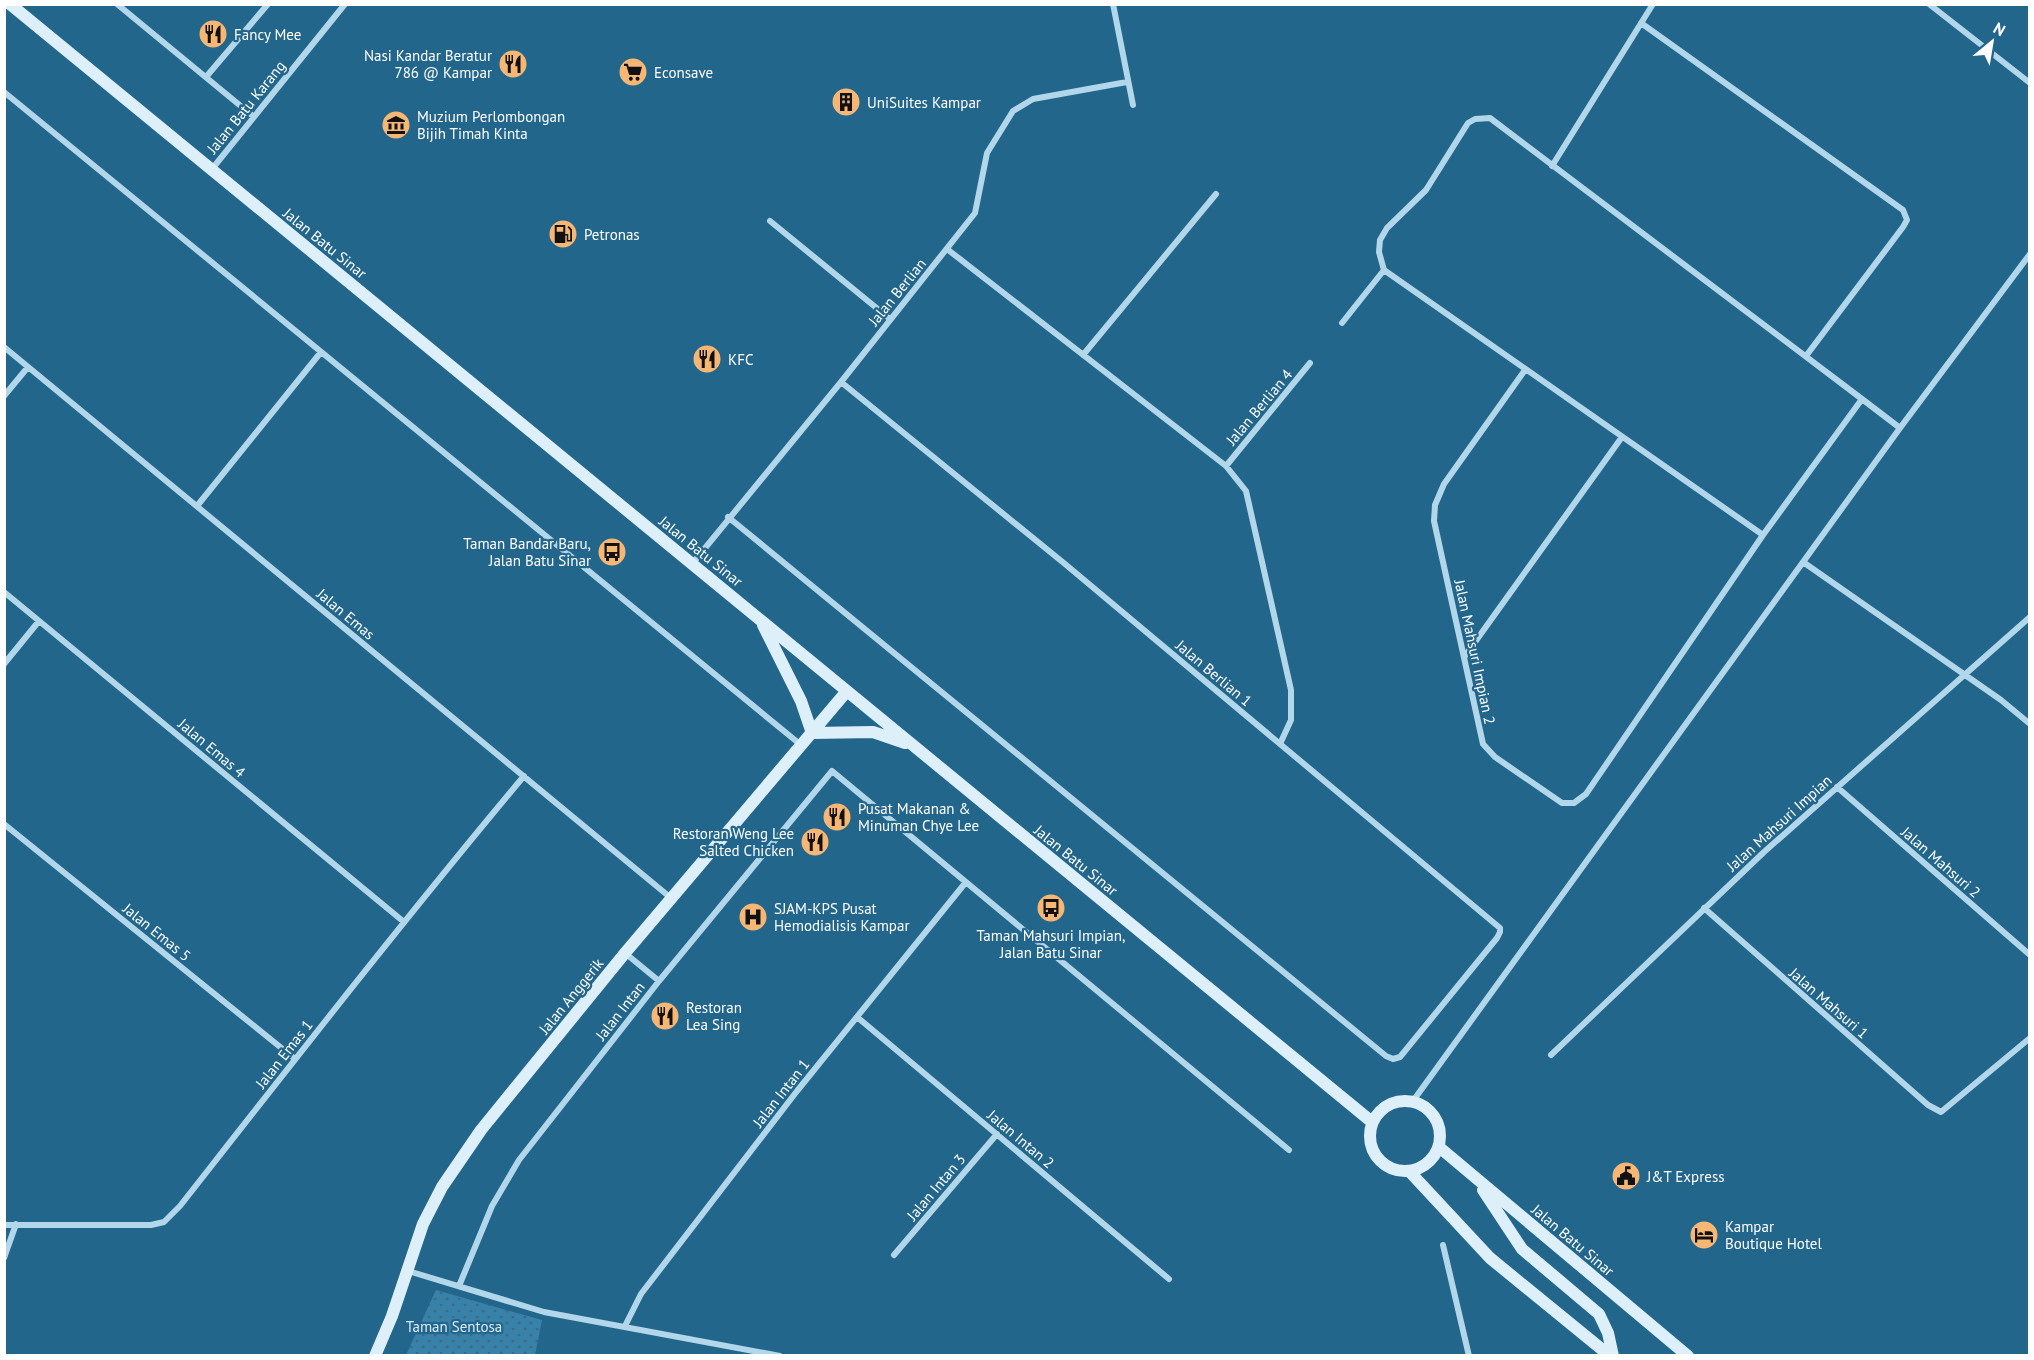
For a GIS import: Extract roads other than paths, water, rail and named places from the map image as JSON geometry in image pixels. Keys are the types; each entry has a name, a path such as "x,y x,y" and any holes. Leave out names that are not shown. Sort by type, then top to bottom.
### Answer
{"street":[{"name":"Jalan Batu Sinar","path":"10,4 1372,1122"},
{"path":"206,77 268,4"},
{"name":"Jalan Batu Karang","path":"212,169 345,4"},
{"path":"1113,4 1133,105"},
{"path":"1552,166 1653,4"},
{"path":"1929,4 2030,83"},
{"path":"122,6 254,117"},
{"path":"1641,23 1903,210 1907,219 1903,227 1806,356"},
{"name":"Jalan Berlian","path":"692,564 975,213 987,153 1013,111 1034,99 1127,82"},
{"path":"4,92 801,745"},
{"path":"1764,535 1384,270 1379,252 1380,240 1387,228 1426,190 1468,123 1475,119 1490,118 1900,428"},
{"path":"1083,355 1216,194"},
{"path":"770,221 890,319"},
{"path":"947,249 1226,466 1246,491 1291,690 1291,720 1280,744"},
{"path":"1413,1101 1900,428 2030,254"},
{"path":"1342,323 1384,270"},
{"name":"Jalan Emas","path":"4,347 671,898"},
{"path":"197,506 321,352"},
{"name":"Jalan Berlian 4","path":"1226,466 1310,363"},
{"path":"4,396 28,367"},
{"name":"Jalan Mahsuri Impian 2","path":"1526,370 1444,484 1435,505 1434,521 1483,744 1496,757 1562,803 1574,803 1586,794 1764,535 1862,399"},
{"name":"Jalan Berlian 1","path":"728,517 1386,1056 1393,1059 1400,1057 1497,938 1500,928 1065,564 841,382"},
{"path":"1465,656 1622,437"},
{"path":"1803,562 2001,700 2030,724"},
{"name":"Jalan Emas 4","path":"4,592 405,922"},
{"name":"Jalan Mahsuri Impian","path":"1551,1055 1704,908 1962,675 2030,617"},
{"path":"759,619 801,700 812,733 873,732 914,746"},
{"path":"4,664 39,621"},
{"name":"Jalan Anggerik","path":"375,1356 408,1271 423,1224 442,1187 481,1130 625,953 847,691"},
{"name":"Jalan Intan","path":"459,1286 492,1206 519,1160 659,981 832,771 966,882"},
{"name":"Jalan Emas 1","path":"4,1225 151,1225 164,1222 180,1206 295,1059 524,776"},
{"name":"Jalan Mahsuri 2","path":"1837,787 2030,955"},
{"name":"Jalan Emas 5","path":"4,824 295,1059"},
{"path":"966,882 1289,1150"},
{"name":"Jalan Intan 1","path":"625,1326 641,1294 857,1017 966,882"},
{"name":"Jalan Mahsuri 1","path":"1704,908 1928,1106 1941,1112 2030,1038"},
{"path":"625,953 659,981"},
{"name":"Jalan Intan 2","path":"857,1017 1169,1279"},
{"path":"1413,1101 1424,1106 1438,1124 1441,1136 1439,1147 1427,1164 1419,1169 1396,1170 1385,1165 1376,1157 1369,1134 1372,1122 1377,1113 1394,1102 1413,1101"},
{"name":"Jalan Intan 3","path":"894,1255 997,1134"},
{"name":"Jalan Batu Sinar","path":"1439,1147 1688,1356"},
{"path":"1409,1171 1490,1258 1611,1356"},
{"path":"1476,1179 1522,1249 1599,1314 1608,1333 1611,1356"},
{"path":"4,1258 16,1224"},
{"path":"1443,1245 1469,1356"},
{"path":"408,1271 544,1312 780,1356"},
{"path":"1668,1356 1670,1340"}],"place":[{"name":"Fancy Mee","path":"213,34"},
{"name":"Nasi Kandar Beratur 786 @ Kampar","path":"513,64"},
{"name":"Econsave","path":"633,72"},
{"name":"UniSuites Kampar","path":"846,102"},
{"name":"Muzium Perlombongan Bijih Timah Kinta","path":"396,125"},
{"name":"Petronas","path":"563,234"},
{"name":"KFC","path":"707,359"},
{"name":"Taman Bandar Baru, Jalan Batu Sinar","path":"612,552"},
{"name":"Pusat Makanan & Minuman Chye Lee","path":"837,817"},
{"name":"Restoran Weng Lee Salted Chicken","path":"815,842"},
{"name":"Taman Mahsuri Impian, Jalan Batu Sinar","path":"1051,908"},
{"name":"SJAM-KPS Pusat Hemodialisis Kampar","path":"753,917"},
{"name":"Restoran Lea Sing","path":"665,1016"},
{"name":"J&T Express","path":"1626,1176"},
{"name":"Kampar Boutique Hotel","path":"1704,1235"}],"park label":[{"name":"Taman Sentosa","path":"454,1326"}]}
